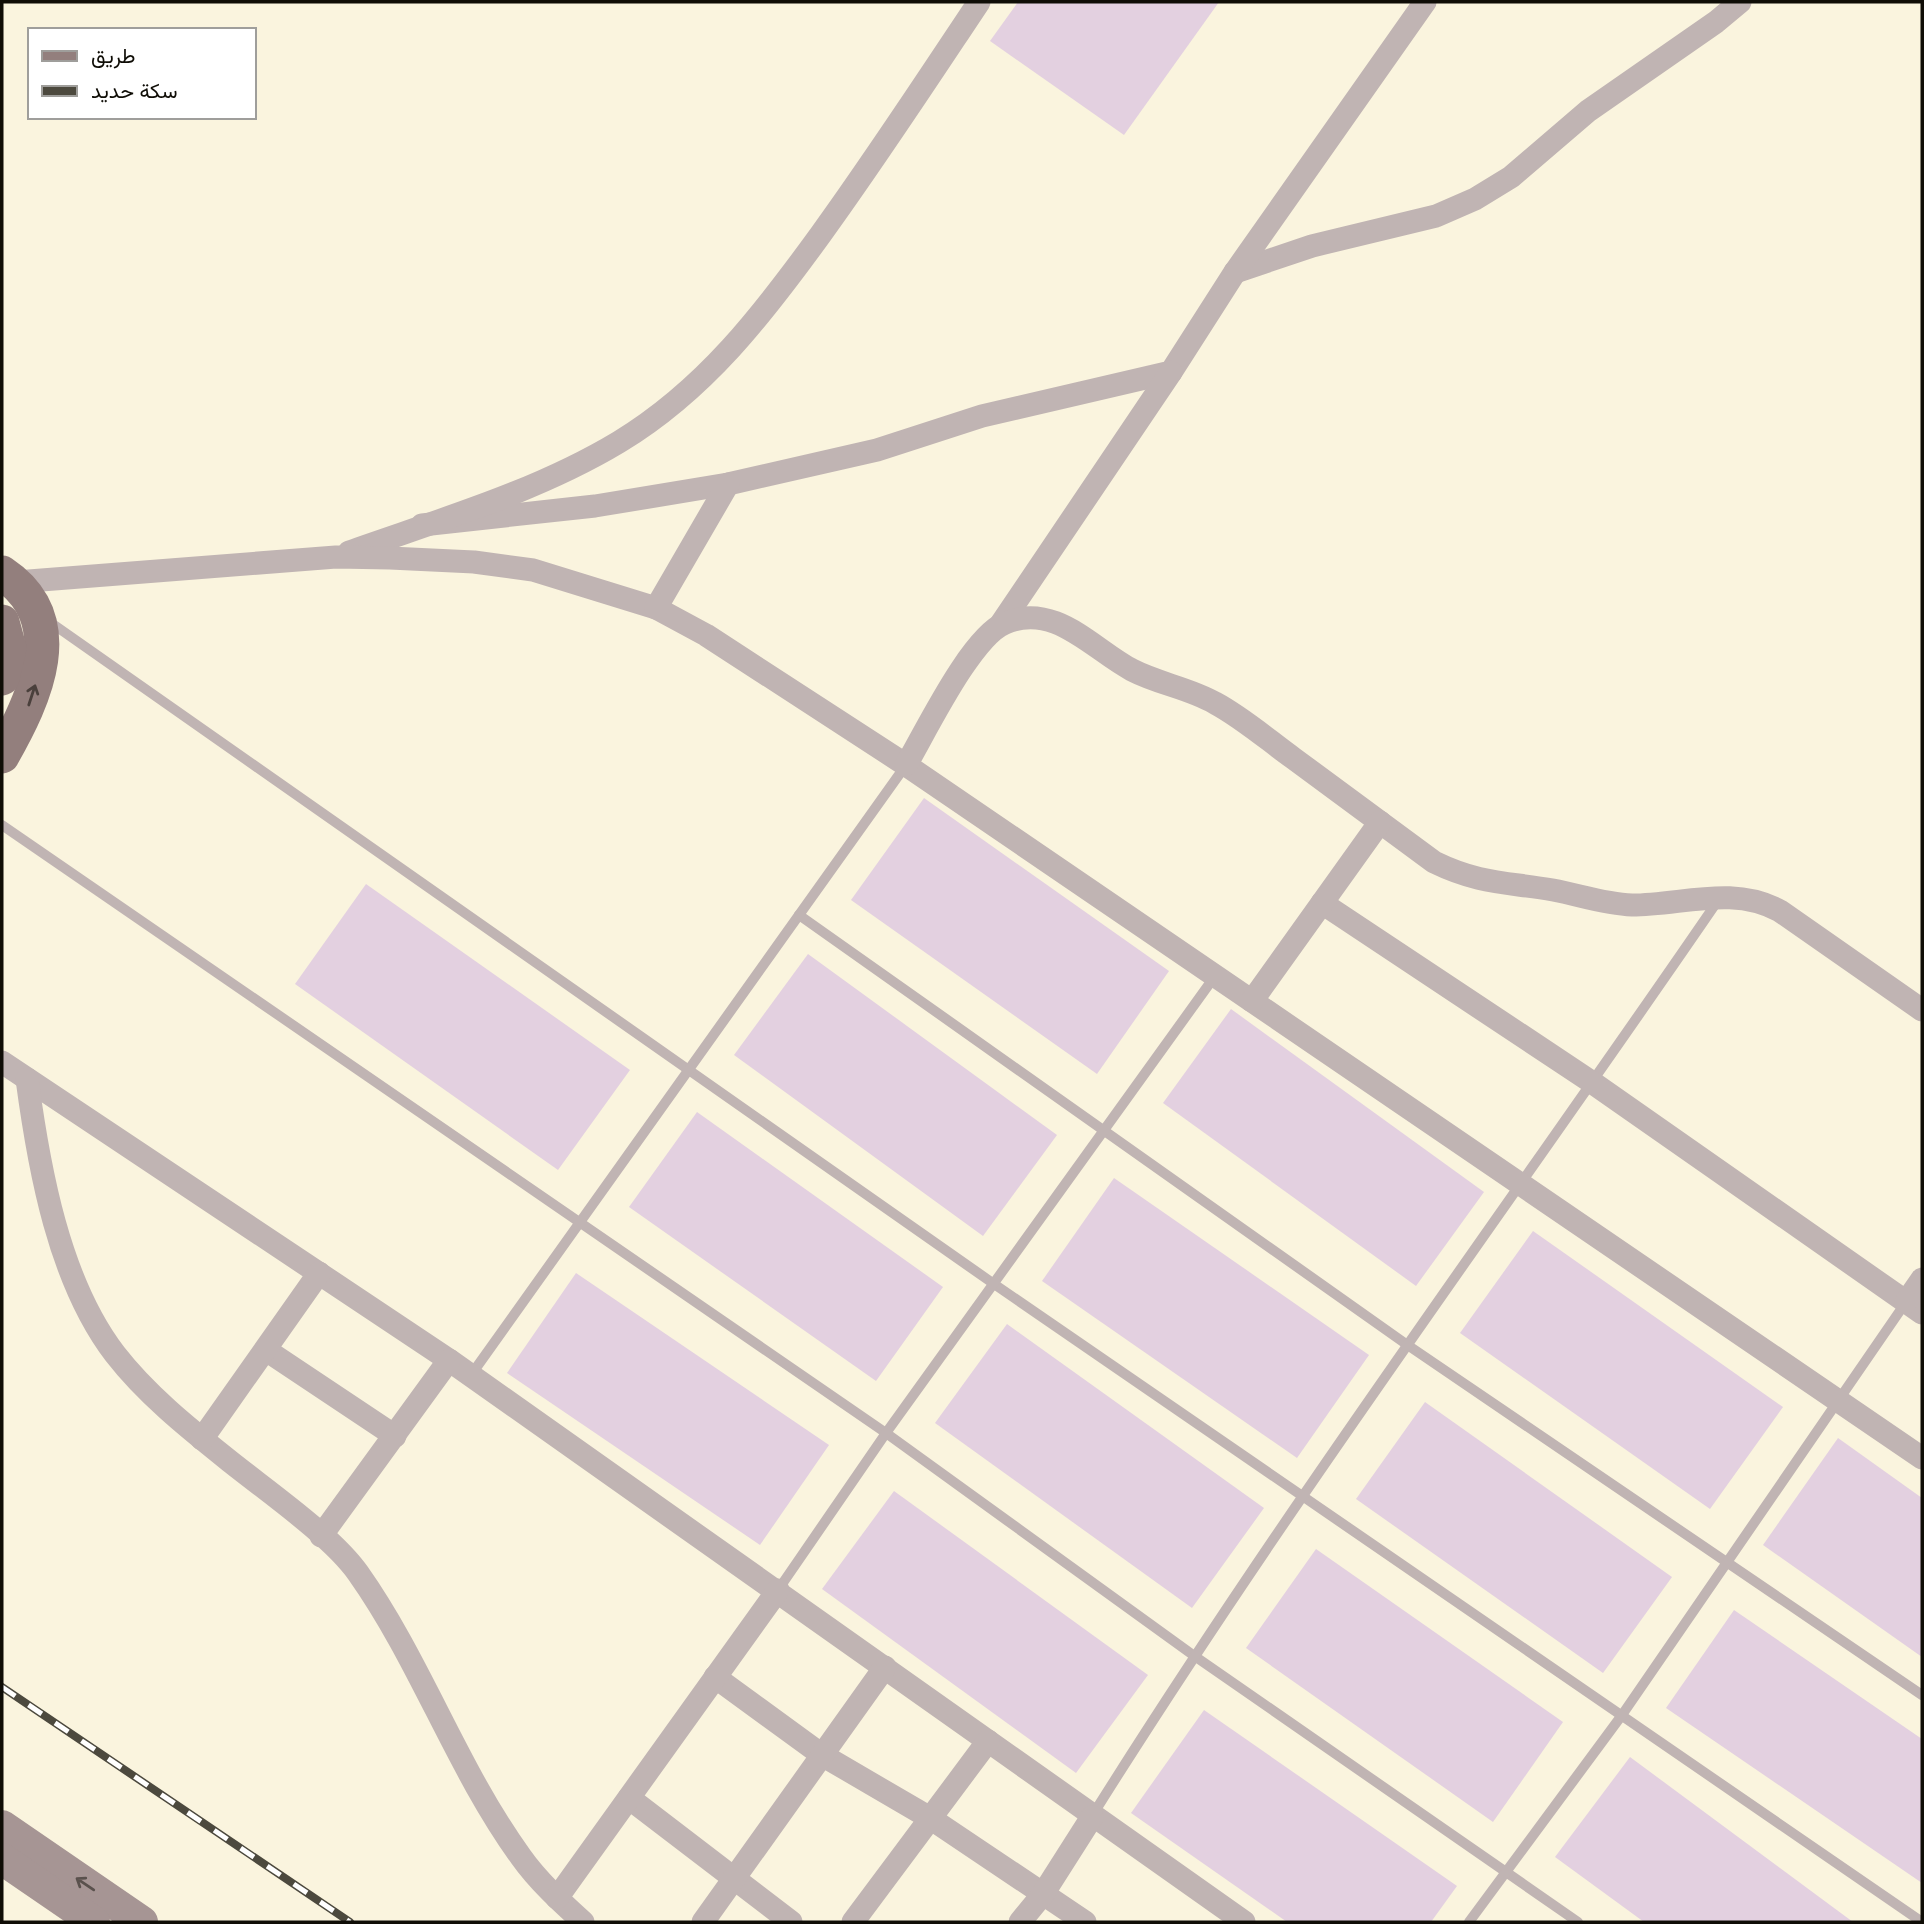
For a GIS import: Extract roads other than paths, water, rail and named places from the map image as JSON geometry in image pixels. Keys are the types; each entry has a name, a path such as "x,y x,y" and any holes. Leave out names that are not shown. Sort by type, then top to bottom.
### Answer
{"main road":[{"path":"2,678 9,648 14,604"},
{"path":"2,756 32,700 39,674 41,634 14,604"},
{"path":"2,1826 142,1922"},
{"path":"2,1859 94,1922"}],"street":[{"path":"336,557 584,461 648,423 703,377 737,345 775,297 853,189 979,2"},
{"path":"906,765 968,659 984,638 1001,624 1236,272 1425,2"},
{"path":"1236,272 1312,246 1436,216 1475,199 1511,177 1610,95 1716,22 1740,2"},
{"path":"422,525 595,506 728,484 877,450 982,416 1171,372"},
{"path":"656,608 728,484"},
{"path":"14,604 336,557 474,562 533,570 656,608 706,635 906,765 1922,1458"},
{"path":"1001,624 1022,617 1043,617 1062,624 1129,668 1214,702 1434,862 1488,883 1557,891 1616,904 1721,897 1754,899 1780,911 1922,1010"},
{"path":"1252,1001 1380,822"},
{"path":"1322,903 1593,1083 1914,1308 1922,1279"},
{"path":"2,1062 471,1375 1244,1922"},
{"path":"27,1079 42,1175 71,1270 89,1312 114,1352 140,1383 202,1439 341,1552 358,1573 396,1635 491,1811 522,1858 557,1898 583,1922"},
{"path":"202,1439 319,1273"},
{"path":"266,1350 395,1436"},
{"path":"321,1536 449,1360"},
{"path":"557,1898 778,1590"},
{"path":"703,1922 885,1667"},
{"path":"715,1677 822,1755 930,1818 1085,1922"},
{"path":"853,1922 988,1741"},
{"path":"629,1798 791,1922"},
{"path":"1020,1922 1043,1894 1092,1817"}],"lane":[{"path":"14,604 1302,1497 1922,1922"},
{"path":"471,1375 686,1069 906,765"},
{"path":"2,825 886,1433 1193,1655 1578,1922"},
{"path":"1092,1817 1193,1655 1406,1344 1593,1083 1721,897"},
{"path":"799,915 1406,1344 1922,1695"},
{"path":"778,1590 886,1433 1215,976"},
{"path":"1469,1922 1622,1715 1837,1401 1914,1308"}],"railway":[{"path":"2,1687 350,1922"}]}
